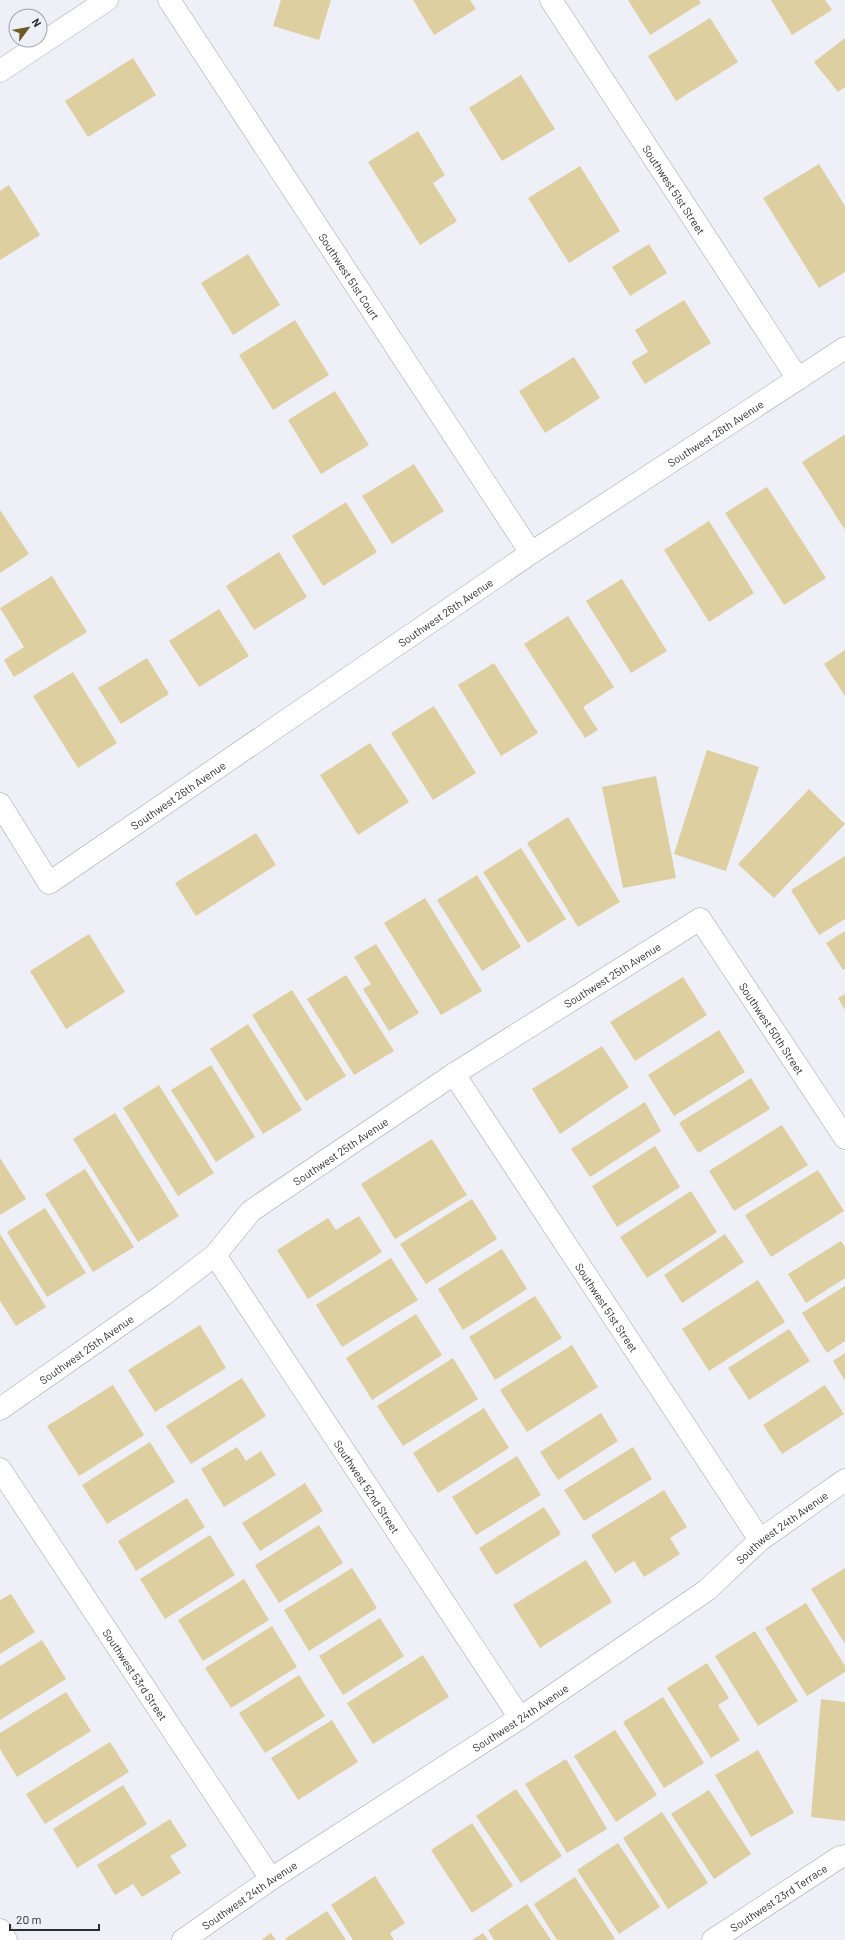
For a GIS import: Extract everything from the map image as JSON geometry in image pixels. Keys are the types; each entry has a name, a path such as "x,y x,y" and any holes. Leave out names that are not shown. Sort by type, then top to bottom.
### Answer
{"street":[{"path":"0,71 107,0"},
{"name":"Southwest 51st Court","path":"169,0 531,553"},
{"name":"Southwest 51st Street","path":"551,0 798,378"},
{"name":"Southwest 26th Avenue","path":"0,804 49,883 531,553 845,348"},
{"name":"Southwest 25th Avenue","path":"0,1409 163,1295 215,1255 251,1211 454,1074 700,919"},
{"name":"Southwest 50th Street","path":"700,919 845,1138"},
{"name":"Southwest 51st Street","path":"454,1074 760,1540"},
{"name":"Southwest 52nd Street","path":"215,1255 520,1718"},
{"name":"Southwest 53rd Street","path":"0,1469 271,1879"},
{"name":"Southwest 24th Avenue","path":"183,1940 271,1879 520,1718 707,1590 760,1540 845,1480"},
{"name":"Southwest 23rd Terrace","path":"712,1940 840,1857 845,1856"},
{"path":"0,1930 6,1940"}],"building":[{"path":"281,0 331,0 319,40 273,26"},
{"path":"413,0 470,0 476,9 434,35"},
{"path":"628,0 699,0 701,3 650,35"},
{"path":"771,0 825,0 832,10 792,35"},
{"path":"710,18 738,62 676,101 648,56"},
{"path":"845,38 845,87 838,92 814,62"},
{"path":"133,58 156,95 88,137 65,101"},
{"path":"521,75 555,129 502,161 469,108"},
{"path":"418,131 445,175 433,183 457,221 420,245 368,162"},
{"path":"819,164 845,206 845,272 819,288 763,198"},
{"path":"580,166 620,231 569,263 528,198"},
{"path":"9,185 40,235 0,260 0,191"},
{"path":"649,244 667,273 630,296 612,267"},
{"path":"248,254 280,305 233,335 201,283"},
{"path":"684,300 711,343 645,384 631,362 648,352 635,330"},
{"path":"295,320 329,375 273,410 239,355"},
{"path":"574,357 600,398 545,433 519,391"},
{"path":"335,391 369,445 321,474 288,420"},
{"path":"844,435 845,436 845,530 802,462"},
{"path":"414,464 444,511 392,544 362,496"},
{"path":"767,487 826,578 784,605 725,513"},
{"path":"346,502 377,552 323,586 292,536"},
{"path":"0,510 29,554 0,573"},
{"path":"709,521 754,593 709,622 664,550"},
{"path":"279,552 307,597 254,630 226,586"},
{"path":"52,576 87,632 14,677 4,660 24,647 0,608"},
{"path":"622,579 667,651 631,673 586,601"},
{"path":"219,609 249,656 199,687 169,641"},
{"path":"568,616 614,687 583,707 598,730 585,738 524,644"},
{"path":"845,650 845,696 824,664"},
{"path":"147,658 169,694 121,724 98,688"},
{"path":"494,663 538,733 501,756 458,685"},
{"path":"73,672 117,743 78,768 33,696"},
{"path":"434,706 476,773 433,800 391,733"},
{"path":"370,743 409,802 358,835 320,775"},
{"path":"707,750 759,767 726,871 674,854"},
{"path":"656,776 676,878 623,888 602,787"},
{"path":"809,789 845,824 774,898 738,864"},
{"path":"568,817 620,902 578,927 527,843"},
{"path":"256,833 276,865 196,916 175,883"},
{"path":"521,848 566,919 528,943 483,872"},
{"path":"845,856 845,919 819,935 791,890"},
{"path":"477,875 521,947 482,971 437,900"},
{"path":"425,898 482,991 441,1015 384,923"},
{"path":"845,931 845,969 843,970 826,943"},
{"path":"89,934 125,992 66,1029 30,971"},
{"path":"376,944 419,1013 389,1031 363,989 371,984 354,957"},
{"path":"346,975 394,1051 354,1075 307,999"},
{"path":"683,977 707,1015 635,1061 610,1022"},
{"path":"292,990 346,1076 306,1101 252,1015"},
{"path":"845,994 845,1010 838,998"},
{"path":"248,1024 302,1110 263,1134 210,1049"},
{"path":"719,1030 745,1072 674,1116 648,1075"},
{"path":"602,1046 629,1087 560,1134 532,1089"},
{"path":"211,1065 255,1137 216,1162 171,1090"},
{"path":"751,1078 770,1109 698,1153 679,1123"},
{"path":"159,1085 214,1173 178,1196 123,1108"},
{"path":"645,1102 661,1131 590,1177 571,1149"},
{"path":"115,1113 179,1216 138,1242 73,1139"},
{"path":"782,1125 808,1165 734,1211 709,1171"},
{"path":"432,1139 467,1195 395,1239 361,1184"},
{"path":"655,1146 680,1187 617,1227 592,1186"},
{"path":"0,1158 26,1199 0,1215"},
{"path":"85,1169 134,1247 93,1272 45,1194"},
{"path":"818,1170 844,1211 771,1257 745,1215"},
{"path":"691,1191 717,1232 647,1278 620,1237"},
{"path":"472,1199 497,1239 426,1284 400,1244"},
{"path":"45,1208 86,1273 47,1297 7,1232"},
{"path":"359,1216 382,1252 308,1299 277,1250 328,1218 336,1230"},
{"path":"0,1234 46,1307 16,1326 0,1301"},
{"path":"725,1234 744,1262 682,1303 664,1275"},
{"path":"841,1241 845,1247 845,1278 806,1303 788,1274"},
{"path":"502,1249 527,1289 463,1330 438,1289"},
{"path":"391,1258 418,1300 342,1347 316,1305"},
{"path":"758,1280 785,1322 709,1371 682,1329"},
{"path":"845,1286 845,1341 827,1353 802,1313"},
{"path":"535,1296 562,1338 495,1380 469,1337"},
{"path":"416,1314 442,1355 372,1400 346,1358"},
{"path":"200,1325 226,1368 155,1412 128,1370"},
{"path":"789,1329 810,1361 749,1400 728,1368"},
{"path":"572,1345 598,1387 527,1432 500,1390"},
{"path":"845,1353 845,1381 833,1361"},
{"path":"453,1358 478,1399 403,1446 377,1406"},
{"path":"242,1378 266,1416 191,1464 166,1426"},
{"path":"113,1385 144,1435 79,1476 47,1426"},
{"path":"825,1385 844,1414 782,1454 763,1425"},
{"path":"484,1408 509,1448 438,1493 413,1453"},
{"path":"601,1413 618,1441 558,1480 540,1452"},
{"path":"150,1442 175,1482 107,1524 82,1485"},
{"path":"237,1447 246,1461 261,1451 276,1475 224,1507 201,1469"},
{"path":"633,1447 652,1479 584,1521 564,1490"},
{"path":"517,1456 541,1495 476,1535 452,1497"},
{"path":"305,1483 323,1511 260,1551 242,1523"},
{"path":"664,1490 687,1527 670,1538 680,1554 644,1577 634,1561 615,1573 591,1535"},
{"path":"187,1498 205,1527 136,1571 118,1541"},
{"path":"544,1507 561,1534 496,1575 479,1548"},
{"path":"319,1525 343,1563 279,1603 255,1565"},
{"path":"210,1535 235,1575 165,1619 140,1579"},
{"path":"586,1560 612,1602 540,1648 513,1605"},
{"path":"352,1568 377,1608 309,1651 284,1610"},
{"path":"845,1568 845,1644 811,1589"},
{"path":"244,1579 269,1620 203,1661 178,1620"},
{"path":"11,1594 35,1632 0,1654 0,1600"},
{"path":"806,1603 845,1666 845,1672 807,1696 765,1628"},
{"path":"380,1618 404,1656 343,1695 319,1656"},
{"path":"272,1626 297,1667 231,1708 205,1668"},
{"path":"755,1631 798,1701 758,1726 715,1656"},
{"path":"42,1640 66,1679 0,1720 0,1666"},
{"path":"423,1655 449,1697 373,1744 347,1703"},
{"path":"707,1663 729,1698 718,1705 740,1740 711,1758 667,1688"},
{"path":"299,1675 325,1716 265,1753 239,1713"},
{"path":"66,1692 91,1731 17,1777 0,1749 0,1733"},
{"path":"663,1697 704,1763 664,1788 623,1722"},
{"path":"821,1699 845,1702 845,1821 811,1817"},
{"path":"332,1720 358,1762 298,1800 271,1758"},
{"path":"615,1730 657,1795 616,1822 574,1756"},
{"path":"110,1742 129,1772 45,1824 26,1794"},
{"path":"758,1750 794,1813 751,1837 715,1775"},
{"path":"566,1759 607,1829 567,1853 525,1784"},
{"path":"123,1785 147,1824 77,1868 53,1829"},
{"path":"516,1789 562,1856 521,1883 476,1816"},
{"path":"709,1790 751,1854 714,1879 671,1814"},
{"path":"662,1812 708,1883 668,1909 623,1838"},
{"path":"170,1819 187,1846 170,1856 181,1873 142,1897 133,1884 115,1895 97,1865"},
{"path":"472,1823 513,1886 472,1913 431,1850"},
{"path":"618,1843 660,1907 619,1934 577,1870"},
{"path":"375,1876 405,1923 390,1933 394,1940 353,1940 331,1905"},
{"path":"575,1877 615,1939 557,1940 534,1904"},
{"path":"527,1904 551,1940 494,1940 488,1930"},
{"path":"327,1911 346,1940 285,1939"},
{"path":"271,1933 276,1940 261,1940"},
{"path":"483,1933 488,1940 472,1940"}]}
